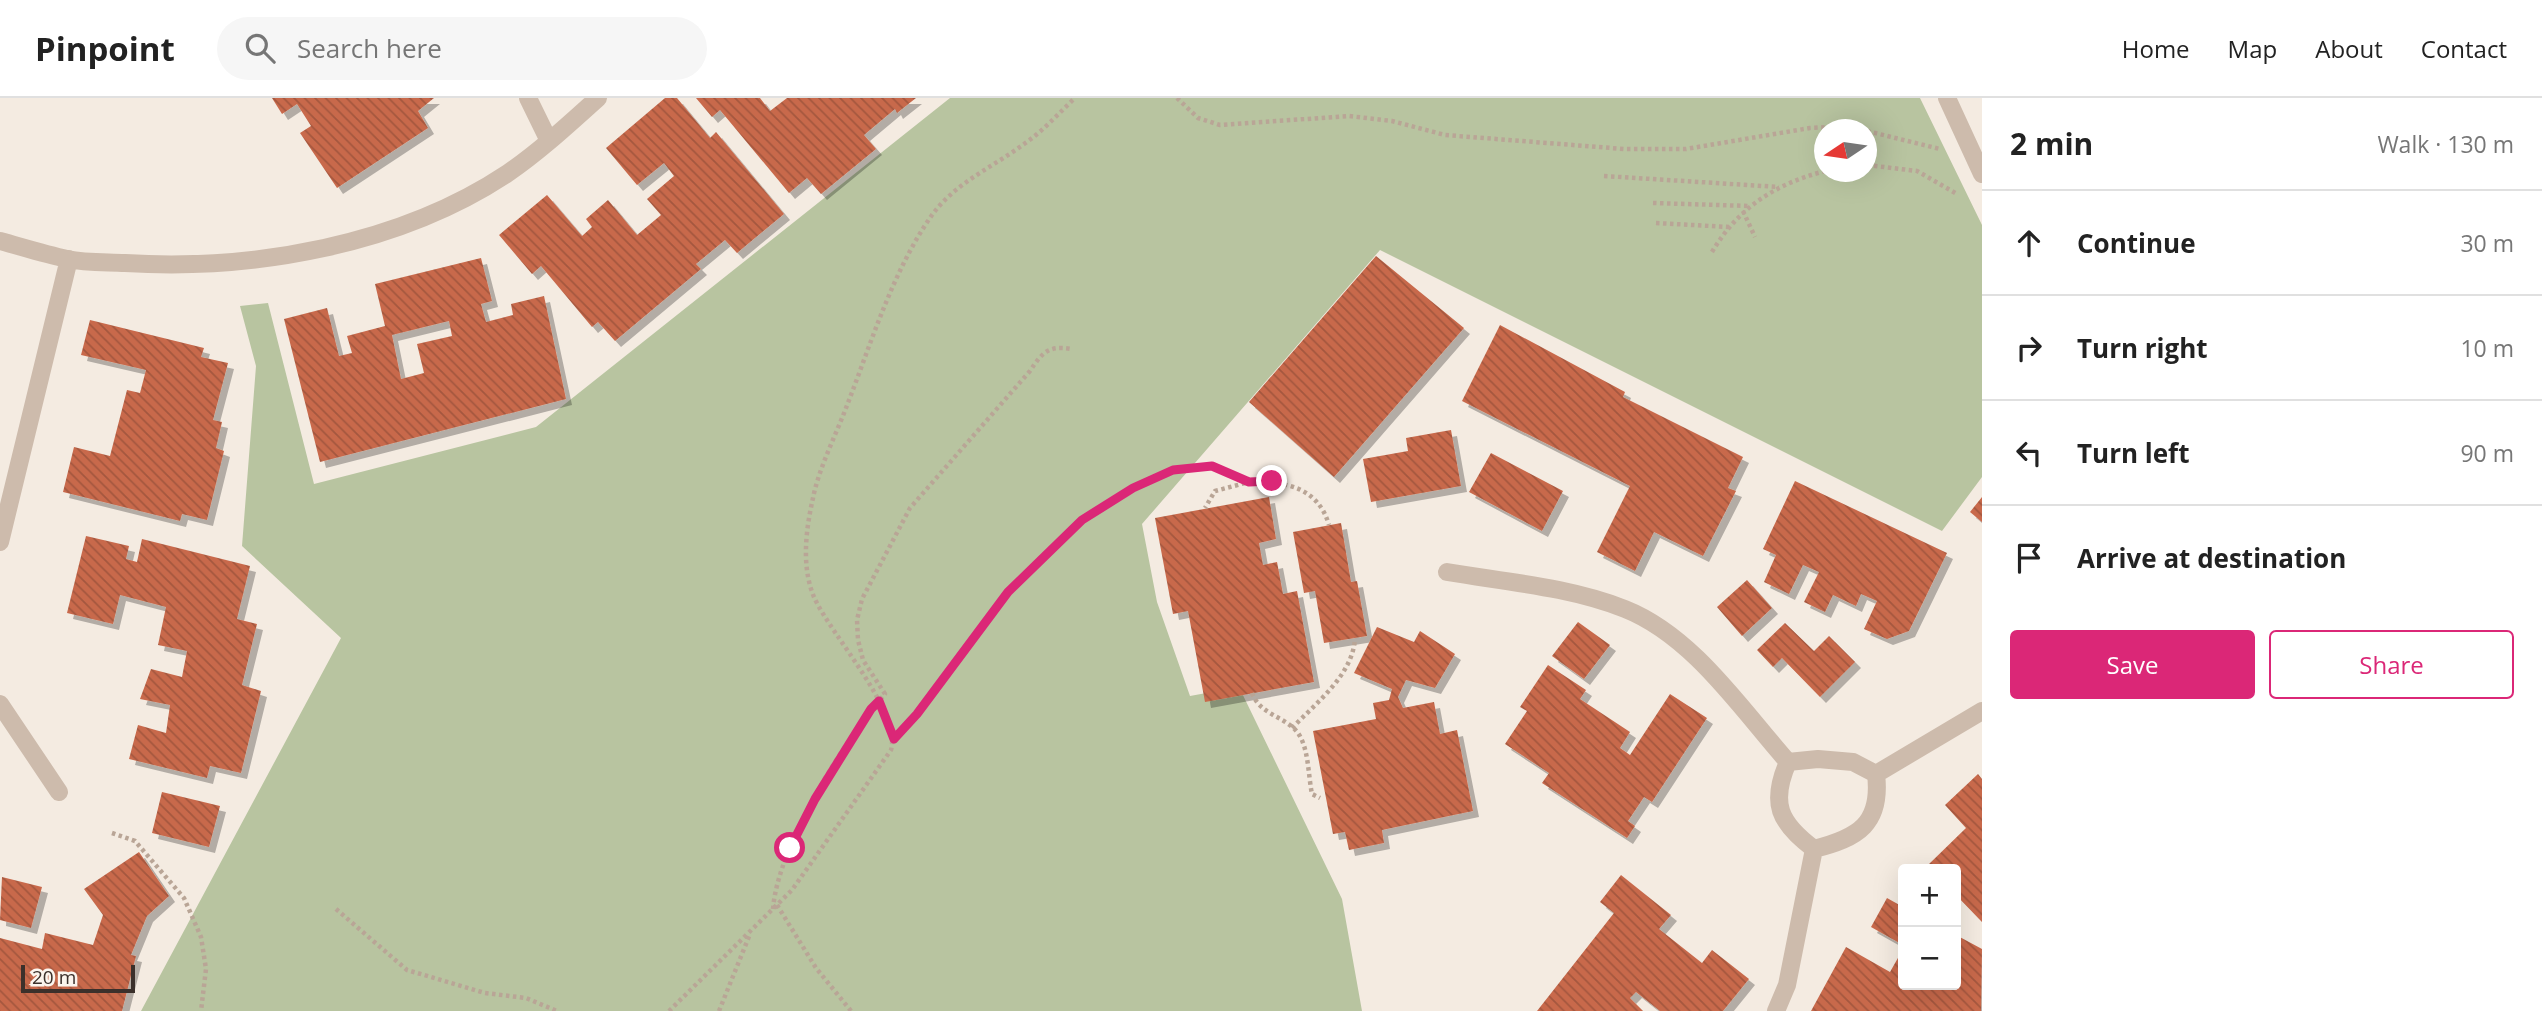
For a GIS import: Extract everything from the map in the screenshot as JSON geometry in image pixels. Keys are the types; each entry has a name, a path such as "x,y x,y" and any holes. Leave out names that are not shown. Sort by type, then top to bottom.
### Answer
{"street":[{"path":"527,98 549,141"},
{"path":"0,241 69,259 202,265 247,262 337,245 423,216 464,198 508,173 598,98"},
{"path":"1947,98 1982,174"},
{"path":"0,541 69,259"},
{"path":"1447,572 1589,597 1627,609 1660,628 1712,675 1788,762"},
{"path":"0,704 58,792"},
{"path":"1876,774 1982,711"},
{"path":"1788,762 1818,759 1853,762 1876,774"},
{"path":"1788,762 1778,784 1779,811 1795,835 1814,849"},
{"path":"1814,849 1845,841 1867,823 1879,798 1876,774"},
{"path":"1776,1011 1787,985 1814,849"}],"path":[{"path":"894,739 879,701 814,597 807,567 806,537 813,495 879,323 905,264 933,214 967,181 1048,125 1075,98"},
{"path":"1177,98 1198,118 1220,125 1349,116 1392,121 1445,135 1624,149 1686,149 1814,128"},
{"path":"1877,134 1951,152"},
{"path":"1877,166 1917,171 1957,194"},
{"path":"1712,252 1728,227 1743,211 1779,187 1814,175"},
{"path":"1604,176 1779,187"},
{"path":"1653,203 1750,206"},
{"path":"1743,211 1755,237"},
{"path":"1656,223 1728,227"},
{"path":"772,910 774,887 790,848 840,757 885,694 863,660 857,620 862,599 891,542 910,508 1030,371 1043,352 1049,348 1071,349"},
{"path":"669,1011 792,890 891,750 894,739 917,714 1008,592 1082,520 1133,488 1173,470 1212,466 1249,482"},
{"path":"1205,508 1215,491 1249,482 1272,481 1299,488 1320,502 1329,525"},
{"path":"1292,728 1337,682 1355,649 1355,638"},
{"path":"1252,693 1256,703 1292,728 1304,747 1312,794 1320,799"},
{"path":"111,833 135,841 184,898 201,937 206,969 201,1011"},
{"path":"777,905 816,968 851,1011"},
{"path":"335,909 407,970 485,993 526,998 557,1011"},
{"path":"719,1011 751,930"}],"green space":[{"path":"950,98 1920,98 1982,225 1982,477 1942,531 1380,250 1142,524 1157,602 1190,696 1239,687 1342,899 1362,1011 141,1011 341,638 242,546 256,366 240,306 268,303 314,484 536,427"}],"building":[{"path":"272,98 434,98 418,111 428,128 337,188 300,133 311,126 297,104 282,114"},
{"path":"665,98 677,98 710,138 716,132 784,214 737,253 725,240 696,264 701,269 615,341 598,322 592,327 541,266 532,274 499,235 547,195 582,236 592,227 586,219 608,200 637,235 661,215 647,199 674,176 664,163 637,185 606,148"},
{"path":"696,98 760,98 770,111 787,98 916,98 897,113 895,109 864,135 876,149 821,194 807,178 789,193 720,110 712,117"},
{"path":"1376,256 1464,328 1334,477 1249,402"},
{"path":"481,258 492,301 481,304 486,322 513,315 511,304 544,296 566,399 320,462 284,319 327,308 339,356 352,353 347,336 385,326 375,284","holes":["449,321 452,336 417,344 424,373 401,379 392,335"]},
{"path":"90,320 204,348 201,357 228,363 213,420 222,422 216,448 224,451 207,520 182,514 180,521 63,492 74,447 110,456 127,390 140,393 146,370 81,355"},
{"path":"1500,325 1625,392 1623,397 1743,457 1728,488 1736,491 1703,556 1654,532 1635,571 1597,552 1630,486 1462,401"},
{"path":"1451,430 1461,486 1371,502 1363,459 1408,451 1406,438"},
{"path":"1491,453 1563,491 1542,531 1469,492"},
{"path":"1795,481 1947,553 1909,631 1887,639 1864,629 1877,601 1861,594 1856,606 1833,595 1825,612 1804,602 1819,572 1803,565 1789,594 1764,582 1776,555 1763,549"},
{"path":"1269,497 1276,539 1259,543 1263,565 1277,562 1283,594 1297,591 1314,682 1205,702 1188,611 1173,614 1155,518"},
{"path":"1982,497 1982,522 1970,512"},
{"path":"1341,523 1351,582 1357,581 1367,636 1324,643 1315,591 1304,593 1293,532"},
{"path":"86,536 129,546 126,559 137,562 142,539 250,566 237,619 257,624 242,685 261,691 241,773 210,766 207,778 129,759 138,725 166,733 170,705 140,699 151,669 182,677 187,651 158,645 166,607 120,595 113,624 67,613"},
{"path":"1747,580 1772,608 1742,636 1717,607"},
{"path":"1578,622 1610,645 1584,679 1552,656"},
{"path":"1785,623 1814,651 1829,636 1855,662 1820,697 1782,658 1773,667 1757,650"},
{"path":"1377,627 1414,642 1420,631 1455,654 1435,688 1406,680 1398,697 1403,708 1434,702 1440,734 1457,730 1473,811 1382,830 1384,843 1349,850 1345,832 1333,834 1313,731 1376,719 1373,703 1389,700 1392,689 1354,673"},
{"path":"1548,665 1586,690 1580,699 1630,732 1620,748 1630,755 1670,694 1707,718 1652,802 1644,797 1628,821 1635,826 1627,838 1542,783 1549,773 1505,744 1527,711 1520,707"},
{"path":"1978,774 1982,779 1982,922 1961,900 1961,864 1929,864 1966,828 1945,805"},
{"path":"162,792 220,806 209,847 152,833"},
{"path":"139,852 169,896 147,916 131,955 136,956 122,1011 0,1011 0,938 42,949 45,933 93,945 103,915 84,889"},
{"path":"1621,875 1671,915 1659,929 1702,963 1712,950 1749,979 1723,1011 1660,1011 1636,992 1630,998 1643,1011 1537,1011 1614,913 1600,902"},
{"path":"2,877 42,887 31,928 0,920"},
{"path":"1887,898 1898,904 1898,942 1871,927"},
{"path":"1961,938 1982,949 1981,1011 1811,1011 1846,947 1890,972 1898,958 1898,990 1961,990"}],"route":[{"path":"790,848 815,799 871,709 879,701 894,739 917,714 1008,592 1082,520 1133,488 1173,470 1212,466 1249,482 1272,481"}]}
